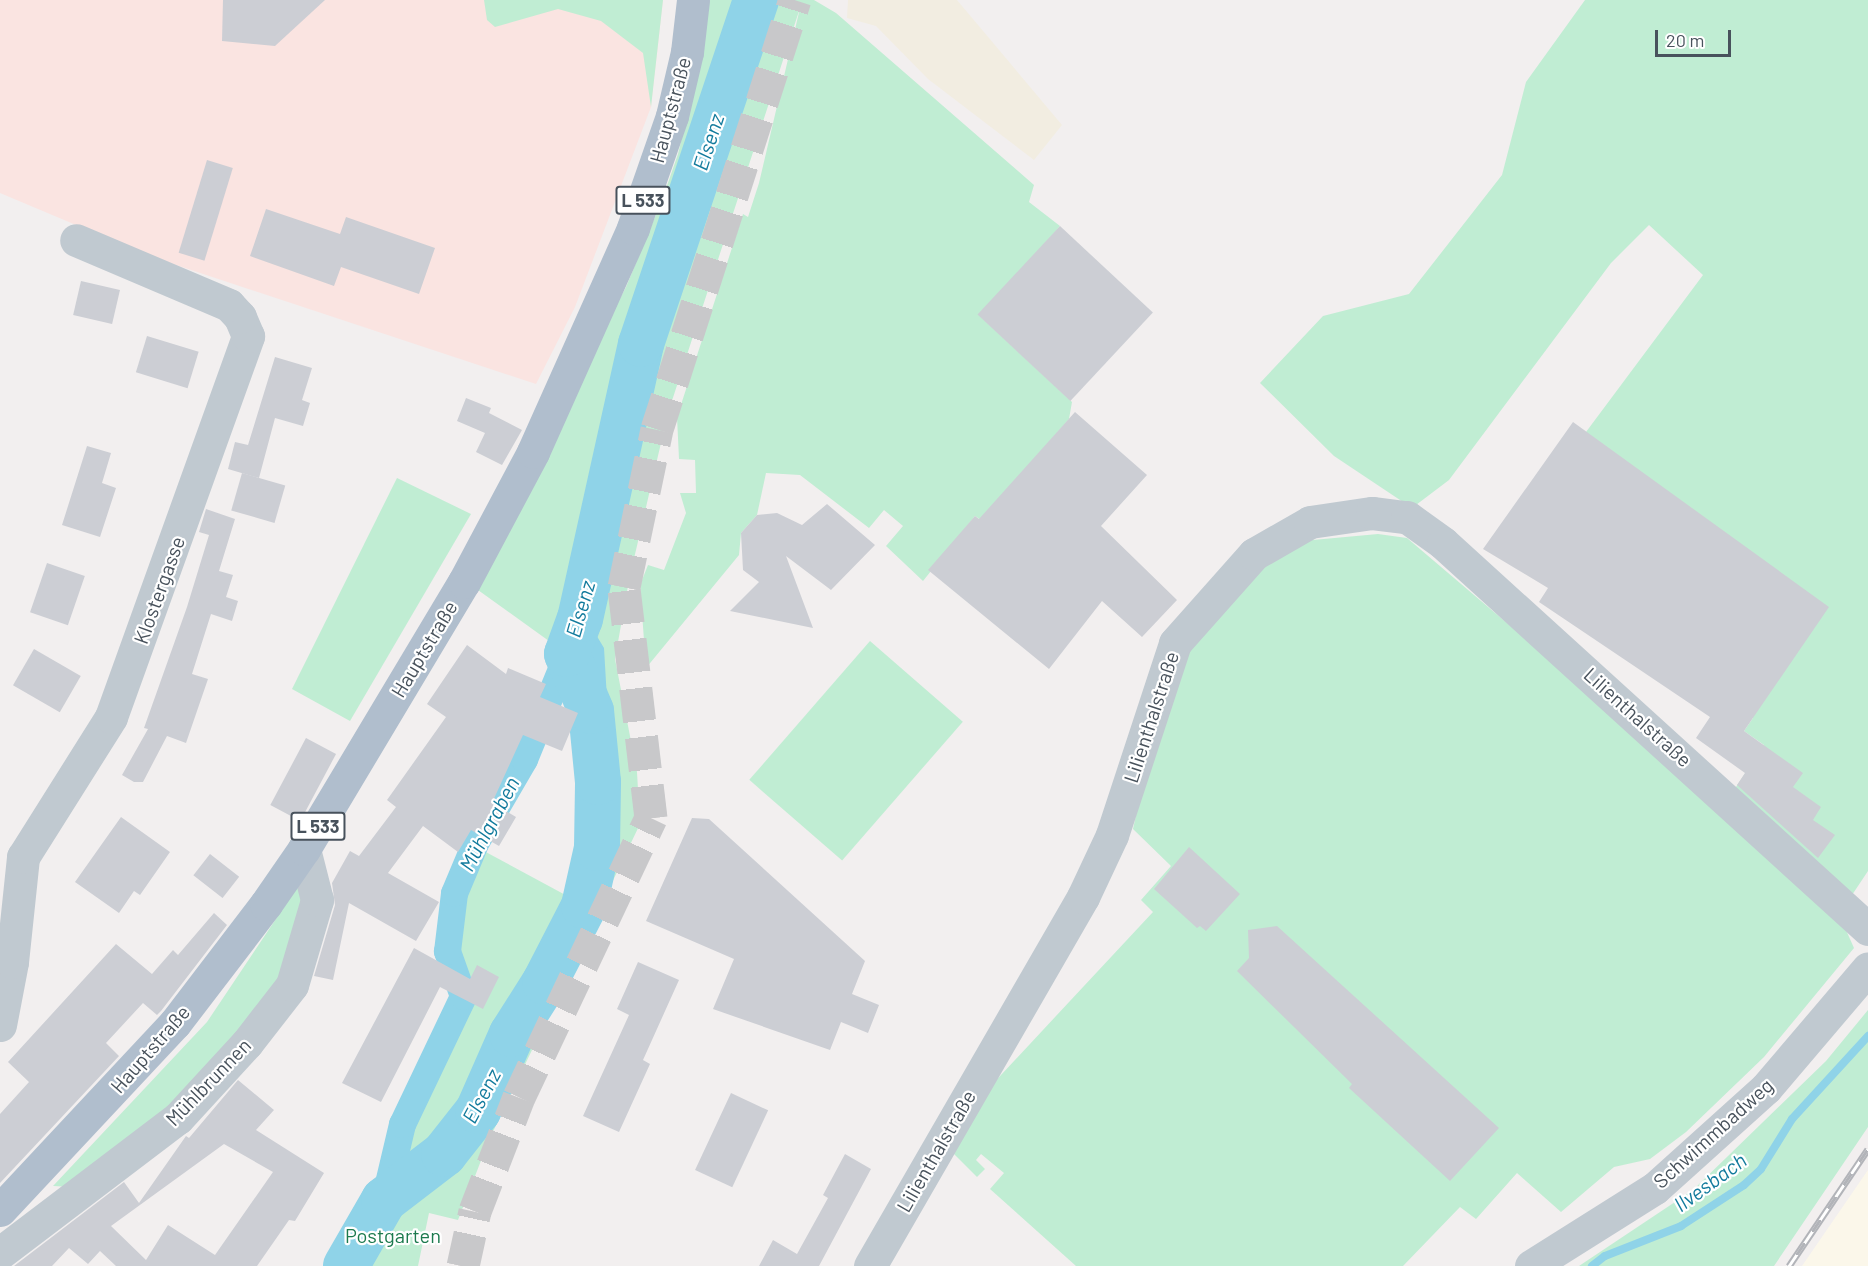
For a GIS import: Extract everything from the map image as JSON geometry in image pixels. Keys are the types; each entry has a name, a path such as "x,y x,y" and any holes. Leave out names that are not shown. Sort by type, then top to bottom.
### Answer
{"main road":[{"name":"Hauptstraße","path":"0,1210 175,1023 304,849 464,582 562,389 655,166 687,52 693,0"}],"street":[{"name":"Klostergasse","path":"0,1025 12,962 12,850 111,717 248,336 240,317 229,305 76,240"},
{"name":"Lilienthalstraße","path":"870,1266 1083,897 1112,835 1175,643 1254,554 1310,522 1372,513 1407,517 1434,536 1470,564 1868,929"},
{"name":"Mühlbrunnen","path":"0,1253 178,1118 247,1043 292,986 316,900 304,849"},
{"name":"Schwimmbadweg","path":"1531,1266 1655,1188 1766,1088 1868,968"}],"shaded area":[{"path":"0,0 663,0 651,107 575,307 536,384 152,257 0,193"},
{"path":"1868,1170 1868,1266 1802,1266"}],"green space":[{"path":"484,0 663,0 651,107 643,53 601,21 558,9 495,27 487,20"},
{"name":"Postgarten","path":"707,0 814,0 836,13 1034,185 1029,202 1060,226 982,318 1072,402 1069,419 981,520 975,516 923,581 886,546 903,526 884,510 869,528 800,475 766,473 757,515 741,533 739,555 646,668 640,585 648,565 664,570 686,513 680,493 696,493 695,460 679,459 677,417 743,214 748,217 759,183 800,8 668,413 629,580 615,659 637,772 640,824 489,1140 458,1220 429,1213 418,1266 333,1266 379,1206 394,1126 460,985 441,954 446,898 469,843 584,905 597,848 598,782 607,699 592,628 580,615 567,654 471,585 626,287 662,200 678,154 698,71"},
{"path":"1585,0 1868,0 1868,871 1852,895 1730,796 1764,745 1744,731 1753,718 1586,432 1703,275 1649,225 1611,263 1449,480 1412,508 1334,456 1260,383 1323,316 1409,294 1502,175 1526,82"},
{"path":"397,478 471,514 350,721 292,689"},
{"path":"1378,534 1407,538 1535,647 1846,930 1854,948 1764,1057 1686,1132 1650,1159 1614,1167 1561,1212 1517,1173 1476,1219 1460,1207 1403,1266 1076,1266 990,1189 1004,1173 981,1154 976,1160 985,1169 977,1177 951,1151 973,1105 1153,912 1141,900 1171,866 1133,829 1150,751 1176,666 1239,587 1291,542"},
{"path":"870,641 963,722 842,861 749,780"},
{"path":"304,877 312,900 283,985 192,1089 72,1187 53,1186 207,1022"},
{"path":"1868,1010 1868,1127 1774,1266 1579,1266 1693,1190 1826,1061"}],"sand":[{"path":"848,0 957,0 1062,125 1034,160 928,79 876,26 847,18"}],"water":[{"path":"580,619 592,628 604,648 607,699 598,782 591,711 567,654"}],"building":[{"path":"223,0 325,0 275,46 222,41"},
{"path":"207,160 233,168 204,261 179,253"},
{"path":"266,209 340,234 346,217 435,248 419,294 341,267 334,286 250,256"},
{"path":"1060,226 1153,313 1070,401 977,314"},
{"path":"81,281 120,290 112,324 73,315"},
{"path":"147,336 199,352 188,388 136,372"},
{"path":"275,357 312,368 302,400 310,403 303,426 275,418 259,478 228,469 235,442 248,445"},
{"path":"466,398 491,408 489,413 522,430 502,465 476,452 485,433 457,421"},
{"path":"1075,412 1147,475 1101,526 1177,600 1142,637 1102,601 1049,669 928,570 975,516 979,519"},
{"path":"1573,422 1829,607 1744,731 1803,773 1793,787 1821,807 1813,820 1835,835 1818,858 1737,785 1745,773 1696,738 1710,717 1539,602 1548,588 1483,549"},
{"path":"87,446 111,453 102,483 116,488 100,537 62,525"},
{"path":"242,473 285,485 275,523 231,510"},
{"path":"827,504 875,545 831,590 786,556 813,628 730,611 759,582 743,570 741,533 757,515 777,513 802,525"},
{"path":"206,509 235,519 219,571 233,575 226,597 238,601 232,621 211,614 192,674 208,679 186,743 167,736 143,782 134,782 122,775 148,729 144,728 187,607 209,535 199,532"},
{"path":"47,563 85,576 68,625 30,612"},
{"path":"467,645 506,674 508,668 546,684 540,697 578,713 562,751 523,735 492,803 516,817 499,846 471,830 458,852 423,826 388,873 439,902 416,941 349,903 333,980 314,976 335,905 332,883 350,851 359,856 396,807 387,800 446,717 427,704"},
{"path":"34,649 81,676 60,712 13,685"},
{"path":"306,738 336,754 300,821 270,805"},
{"path":"121,817 170,852 140,895 134,891 119,913 75,882"},
{"path":"692,818 709,819 865,961 852,994 879,1005 868,1033 841,1022 830,1050 713,1009 734,959 646,921"},
{"path":"1189,847 1240,894 1206,931 1200,926 1197,928 1154,889"},
{"path":"210,854 239,877 223,898 193,875"},
{"path":"214,913 227,925 161,1011 157,1015 143,1003 106,1043 119,1056 0,1183 0,1114 29,1082 8,1062 116,944 152,974 173,950 178,955"},
{"path":"1277,926 1499,1128 1450,1181 1349,1088 1352,1084 1237,971 1249,958 1248,930"},
{"path":"414,948 470,979 477,965 499,977 483,1009 440,987 381,1102 342,1083"},
{"path":"638,962 679,980 643,1060 650,1064 619,1132 583,1116 629,1015 617,1009"},
{"path":"238,1080 274,1110 256,1130 324,1173 295,1221 289,1220 257,1266 116,1266 100,1251 88,1264 69,1248 52,1266 14,1266 124,1182 139,1203 186,1136 189,1138","holes":["224,1144 273,1172 215,1255 168,1225 146,1260 111,1226"]},
{"path":"731,1093 768,1110 732,1187 695,1170"},
{"path":"845,1154 871,1169 819,1266 759,1266 773,1240 797,1254 828,1198 823,1195"}],"waterway":[{"name":"Elsenz","path":"346,1266 384,1200 444,1154 478,1111 512,1034 545,982 584,906 597,848 598,782 591,711 567,654 580,619 641,344 756,0"},
{"name":"Mühlgraben","path":"384,1200 402,1124 463,996 447,951 454,893 475,843 524,759 567,654"},
{"name":"Ilvesbach","path":"1592,1266 1605,1256 1681,1226 1744,1185 1761,1169 1792,1119 1868,1036"}],"tunnel":[{"path":"463,1266 475,1211 519,1097 651,818 624,587 657,429 795,0"}],"railway":[{"path":"1789,1266 1868,1149"}]}
